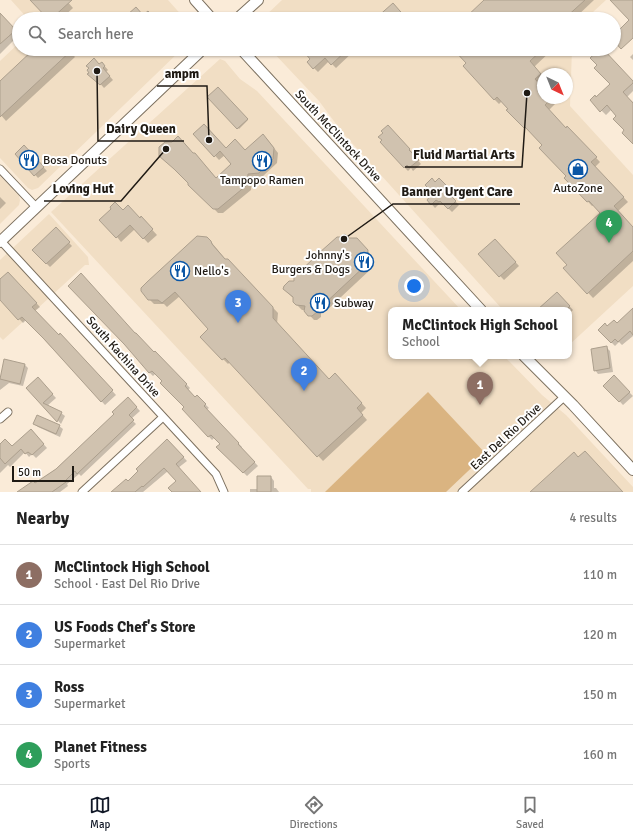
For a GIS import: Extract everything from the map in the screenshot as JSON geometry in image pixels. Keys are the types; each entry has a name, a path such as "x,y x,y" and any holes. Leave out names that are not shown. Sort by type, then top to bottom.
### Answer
{"main road":[{"path":"195,0 206,12"},
{"path":"245,12 258,0"},
{"path":"0,241 196,56"},
{"name":"South McClintock Drive","path":"247,56 478,307"},
{"path":"527,359 633,470"}],"street":[{"path":"0,169 36,207"},
{"name":"South Kachina Drive","path":"0,241 216,474 224,492"},
{"name":"East Del Rio Drive","path":"462,492 564,397"},
{"path":"0,419 8,412"},
{"path":"84,491 163,417"}],"shaded area":[{"path":"11,0 168,0 179,12 22,12"},
{"path":"282,0 606,0 593,12 269,12"},
{"path":"12,50 12,56 175,56 38,188 32,190 28,188 0,158 0,61"},
{"path":"277,56 572,56 571,68 537,68 537,104 570,104 570,106 633,175 633,286 572,342 572,307 500,307 342,132 319,101"},
{"path":"220,59 225,61 240,79 257,91 458,307 388,307 388,359 507,359 542,395 566,415 633,487 633,492 311,492 311,489 308,489 51,212"},
{"path":"0,176 19,196 20,200 19,205 0,224"},
{"path":"49,214 88,257 89,265 85,265 3,340 0,337 0,260"},
{"path":"428,392 486,454 446,492 325,492"}],"building":[{"path":"30,0 72,0 59,12 41,12"},
{"path":"484,0 585,0 572,12 471,12"},
{"path":"610,0 633,0 633,38 621,49 621,28 629,20"},
{"path":"393,3 401,12 383,12"},
{"path":"136,7 140,12 130,12"},
{"path":"0,13 12,26 12,34 0,44"},
{"path":"27,56 65,56 0,117 0,81"},
{"path":"307,56 341,56 331,65 325,58 313,69 307,62 310,59"},
{"path":"460,56 535,56 530,61 537,69 537,77 535,79 537,81 537,104 546,104 545,105 566,128 567,126 597,157 591,162 624,197 614,206 633,227 633,251 587,294 563,268 567,265 556,253 600,213 564,178 566,176 539,148 542,145 506,110 508,109 497,97 494,100 463,66 466,63"},
{"path":"592,56 610,56 633,81 633,83 623,92 633,103 633,144 622,133 624,130 613,119 616,116 607,105 600,112 590,100 595,95 596,97 610,84 594,68 597,65 590,58"},
{"path":"94,58 99,64 102,62 105,66 103,68 110,76 100,85 87,74 89,73 87,70 89,68 86,66"},
{"path":"218,87 248,119 237,129 207,97"},
{"path":"204,124 226,148 235,139 245,150 263,134 274,148 273,159 259,173 248,174 247,185 218,209 213,209 174,169 159,156 159,147 165,142 172,142 178,136 193,153 195,153 216,178 231,164 220,151 214,157 193,134"},
{"path":"388,125 419,160 409,168 407,165 404,168 380,142 382,140 378,137 383,133 381,131"},
{"name":"Bosa Donuts","path":"24,145 44,167 34,176 15,154"},
{"path":"432,178 435,182 439,178 453,192 450,195 456,201 448,209 440,201 439,202 436,200 431,205 427,200 431,195 426,190 428,188 425,185"},
{"path":"115,202 123,210 128,205 153,229 143,239 130,225 116,238 99,220 111,209 110,207"},
{"path":"56,227 70,242 46,264 32,250"},
{"path":"345,234 349,238 357,238 368,250 367,264 321,307 317,307 317,312 312,316 308,316 304,311 305,306 296,305 293,302 293,297 283,289 284,286 289,281 294,281 294,277 314,258 319,258 319,253 337,237 341,237"},
{"path":"197,236 207,237 225,259 228,259 273,307 273,318 329,379 335,373 362,403 357,408 363,415 317,457 225,358 222,360 200,337 208,329 175,292 162,303 158,300 148,300 141,291 141,288 147,282"},
{"path":"495,239 516,262 499,277 478,254"},
{"path":"8,272 37,303 32,307 59,335 60,333 113,390 101,402 44,339 22,317 18,320 0,300 0,279"},
{"path":"81,273 135,333 187,384 185,386 195,397 197,395 206,404 204,406 255,462 243,473 216,447 220,444 211,435 208,437 182,409 184,407 160,383 162,381 152,371 149,373 124,344 68,286"},
{"path":"557,292 570,306 569,307 540,307"},
{"path":"633,308 633,335 630,331 618,342 615,339 611,343 598,330 605,323 607,326 614,320 617,323"},
{"path":"607,346 610,368 594,371 591,349"},
{"path":"4,359 25,364 20,384 0,379"},
{"path":"614,375 630,392 619,402 603,386"},
{"path":"38,377 53,394 43,403 62,412 57,422 26,388"},
{"path":"128,397 137,407 129,415 134,420 77,474 75,471 65,481 66,482 52,492 17,492 33,481 35,483 56,469 114,414 112,412"},
{"path":"37,415 60,425 56,434 33,424"},
{"path":"31,429 44,444 32,455 28,452 25,454 21,449 5,464 0,458 0,444 5,439 12,446"},
{"path":"167,439 184,457 176,464 201,492 172,492 168,488 176,481 164,468 143,487 142,486 135,492 111,492 126,479 128,481 138,471 136,469"},
{"path":"585,451 623,492 530,492 574,452 578,457"},
{"path":"257,476 271,476 271,492 257,492"}],"place":[{"name":"Dairy Queen","path":"97,71"},
{"name":"Fluid Martial Arts","path":"527,93"},
{"name":"ampm","path":"209,140"},
{"name":"Loving Hut","path":"166,149"},
{"name":"Bosa Donuts","path":"29,160"},
{"name":"Tampopo Ramen","path":"262,161"},
{"name":"AutoZone","path":"578,169"},
{"name":"Banner Urgent Care","path":"344,239"},
{"name":"Planet Fitness","path":"609,243"},
{"name":"Johnny's Burgers & Dogs","path":"364,262"},
{"name":"Nello's","path":"180,271"},
{"name":"Subway","path":"320,303"},
{"name":"Ross","path":"238,323"},
{"name":"US Foods Chef's Store","path":"304,391"},
{"name":"McClintock High School","path":"480,405"}]}
